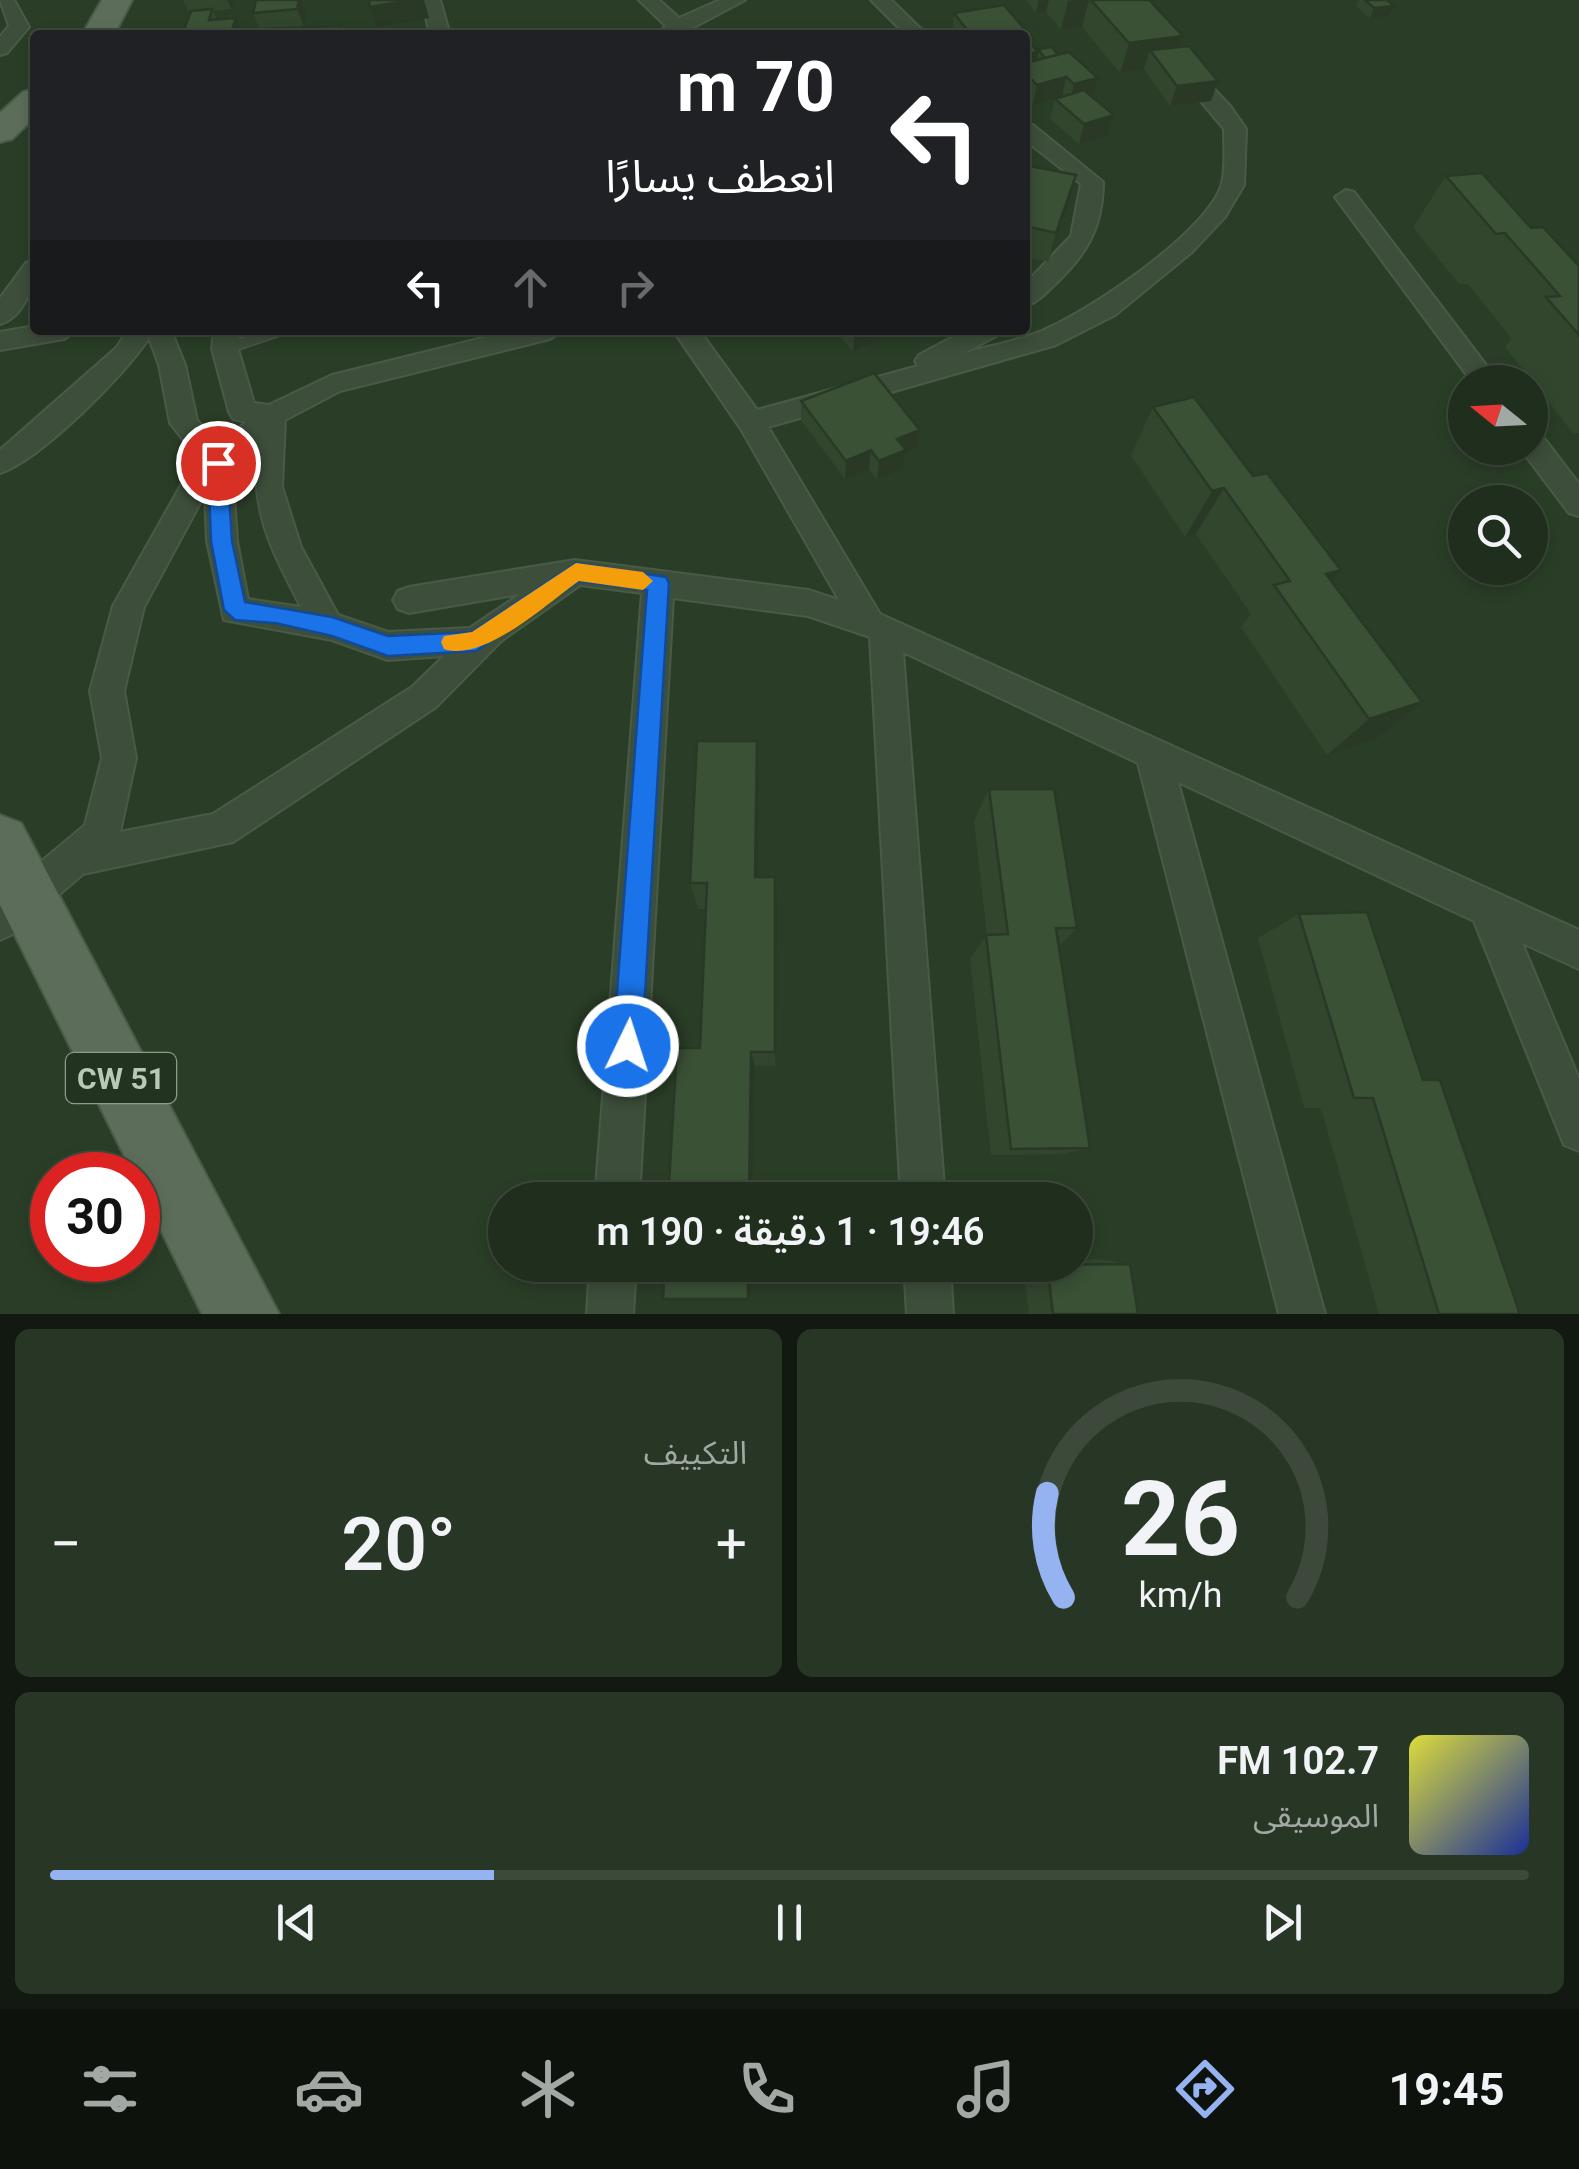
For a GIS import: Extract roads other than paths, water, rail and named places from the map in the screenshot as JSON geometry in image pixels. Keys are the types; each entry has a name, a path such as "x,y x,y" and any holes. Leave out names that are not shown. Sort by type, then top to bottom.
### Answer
{"main road":[{"path":"101,30 116,0"},
{"path":"0,132 30,105"},
{"name":"CW 51","path":"26,880 242,1314"}],"street":[{"path":"0,49 19,27 6,0"},
{"path":"431,0 439,30"},
{"path":"648,0 671,30"},
{"path":"674,30 736,0"},
{"path":"880,0 912,30"},
{"path":"751,422 1030,345 1077,324 1106,309 1218,212 1234,185 1235,129 1223,110 1162,46"},
{"path":"1030,134 1092,182 1092,195 1091,224 1074,252 1030,293"},
{"path":"1346,197 1473,365"},
{"path":"0,316 30,275"},
{"path":"0,341 35,335"},
{"path":"0,462 18,453 124,354 137,335"},
{"path":"160,335 172,365 184,423 218,463 222,541 235,610 332,627 388,646 476,641 576,572"},
{"path":"26,880 101,835 119,758 107,691 129,606 199,479 272,415 332,384 530,335"},
{"path":"690,335 751,422 877,626 921,1182"},
{"path":"875,389 978,335"},
{"path":"226,339 243,412 272,415"},
{"path":"272,415 268,487 286,548 327,625 332,627"},
{"path":"1548,464 1579,505"},
{"path":"409,600 576,572 808,603 877,626 1579,950"},
{"path":"618,1182 658,583"},
{"path":"26,880 220,830 424,698 491,631"},
{"path":"1154,753 1302,1314"},
{"path":"1488,908 1579,1130"},
{"path":"610,1314 612,1282"},
{"path":"928,1282 930,1314"}],"lane":[{"path":"226,339 251,335"}]}
